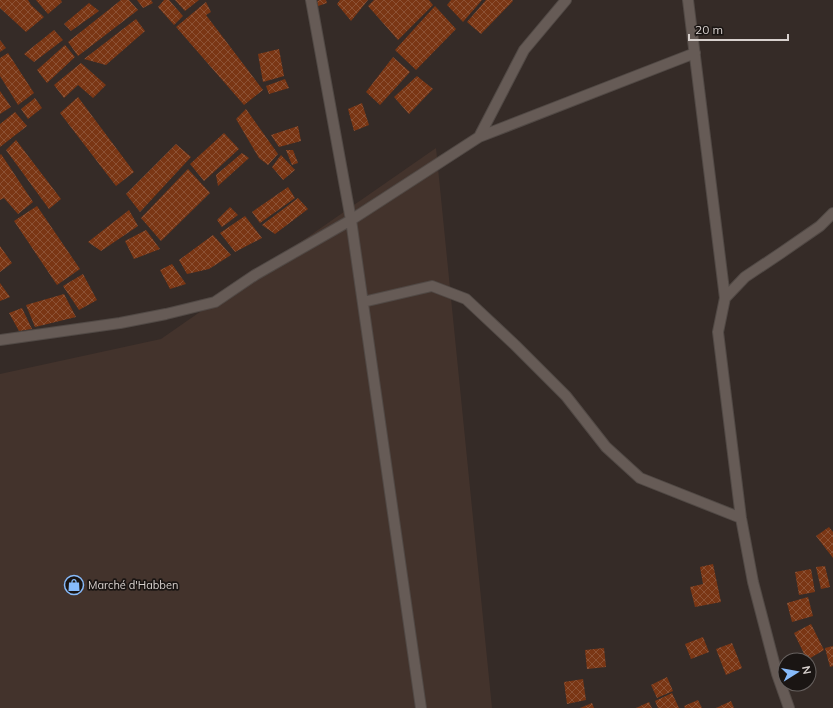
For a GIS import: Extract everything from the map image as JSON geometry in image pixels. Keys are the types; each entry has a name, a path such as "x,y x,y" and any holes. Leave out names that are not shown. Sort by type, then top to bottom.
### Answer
{"street":[{"path":"311,0 351,220 421,708"},
{"path":"479,137 524,50 566,0"},
{"path":"688,0 725,298 718,332 742,518 753,582 777,674 789,708"},
{"path":"0,340 120,323 215,302 255,275 351,220 479,137 695,53"},
{"path":"725,298 745,277 820,226 833,213"},
{"path":"363,302 432,286 466,299 566,396 606,447 640,478 742,518"}],"shaded area":[{"path":"436,148 492,708 0,708 0,374 161,339"}],"building":[{"path":"0,0 28,0 31,5 44,17 26,32 0,8"},
{"path":"36,0 61,0 62,2 48,14"},
{"path":"121,0 129,0 138,10 78,56 68,42"},
{"path":"137,0 151,0 153,3 143,8"},
{"path":"164,0 169,0 183,16 174,25 158,7"},
{"path":"175,0 199,0 185,11"},
{"path":"326,0 327,3 318,6 317,1"},
{"path":"340,0 368,0 351,21 337,4"},
{"path":"374,0 429,0 433,5 398,40 368,6"},
{"path":"451,0 482,0 463,22 447,5"},
{"path":"486,0 513,1 481,34 467,22"},
{"path":"206,2 211,12 206,15 263,90 244,105 176,27"},
{"path":"89,3 99,11 71,31 64,24"},
{"path":"435,6 456,29 416,70 395,50"},
{"path":"136,19 145,31 106,65 84,59"},
{"path":"54,30 63,40 34,62 24,54"},
{"path":"0,40 6,48 0,52"},
{"path":"65,45 75,57 47,83 37,70"},
{"path":"279,49 284,76 263,82 258,54"},
{"path":"8,53 34,93 18,105 0,76 0,58"},
{"path":"393,57 410,72 380,105 366,92"},
{"path":"81,63 106,85 93,98 78,85 64,98 54,85"},
{"path":"417,76 433,89 409,114 394,97"},
{"path":"285,79 289,88 269,94 266,86"},
{"path":"0,91 11,107 0,114"},
{"path":"78,97 134,172 116,186 60,113"},
{"path":"35,98 42,108 28,119 21,109"},
{"path":"362,103 369,125 354,131 348,109"},
{"path":"246,109 278,154 268,165 259,158 236,119"},
{"path":"15,112 27,126 0,147 0,124"},
{"path":"298,126 301,141 279,147 271,135"},
{"path":"224,133 239,149 204,181 190,164"},
{"path":"16,140 61,199 49,209 6,150"},
{"path":"176,144 191,157 140,212 126,194"},
{"path":"286,150 293,150 298,163 292,165"},
{"path":"242,153 249,158 218,186 216,175"},
{"path":"1,154 33,202 18,214 4,198 0,200"},
{"path":"281,155 295,170 283,180 272,167"},
{"path":"188,169 210,193 161,241 141,218"},
{"path":"288,187 295,198 260,223 252,212"},
{"path":"298,198 308,209 275,234 262,225"},
{"path":"37,206 80,269 57,285 14,221"},
{"path":"230,207 238,215 222,227 217,220"},
{"path":"129,210 138,226 101,251 88,242"},
{"path":"245,216 262,238 235,252 220,233"},
{"path":"146,230 160,249 134,259 125,241"},
{"path":"213,235 231,255 209,269 187,274 179,260"},
{"path":"0,246 12,263 0,272"},
{"path":"172,264 186,284 170,289 160,270"},
{"path":"83,274 97,300 79,310 63,286"},
{"path":"0,283 10,297 0,301"},
{"path":"64,294 76,317 35,327 26,305"},
{"path":"22,308 32,329 19,331 9,313"},
{"path":"829,527 833,532 833,558 816,536"},
{"path":"713,564 721,602 695,607 690,587 703,584 700,567"},
{"path":"825,566 830,587 821,589 816,567"},
{"path":"811,569 815,592 799,595 795,572"},
{"path":"808,597 813,616 792,622 787,603"},
{"path":"811,624 824,650 817,654 817,652 803,652 794,633"},
{"path":"703,637 709,652 691,659 685,644"},
{"path":"732,643 742,668 726,675 716,649"},
{"path":"833,646 833,666 830,667 825,648"},
{"path":"604,648 606,667 587,669 585,650"},
{"path":"667,677 673,691 657,698 651,685"},
{"path":"583,679 586,700 567,704 564,682"},
{"path":"672,693 679,708 658,708 655,701"},
{"path":"698,700 702,708 685,708 684,706"},
{"path":"731,701 734,708 716,708"},
{"path":"649,702 652,708 636,708"},
{"path":"592,703 594,708 580,708"}],"place":[{"name":"Marché d'Habben","path":"74,585"}]}
